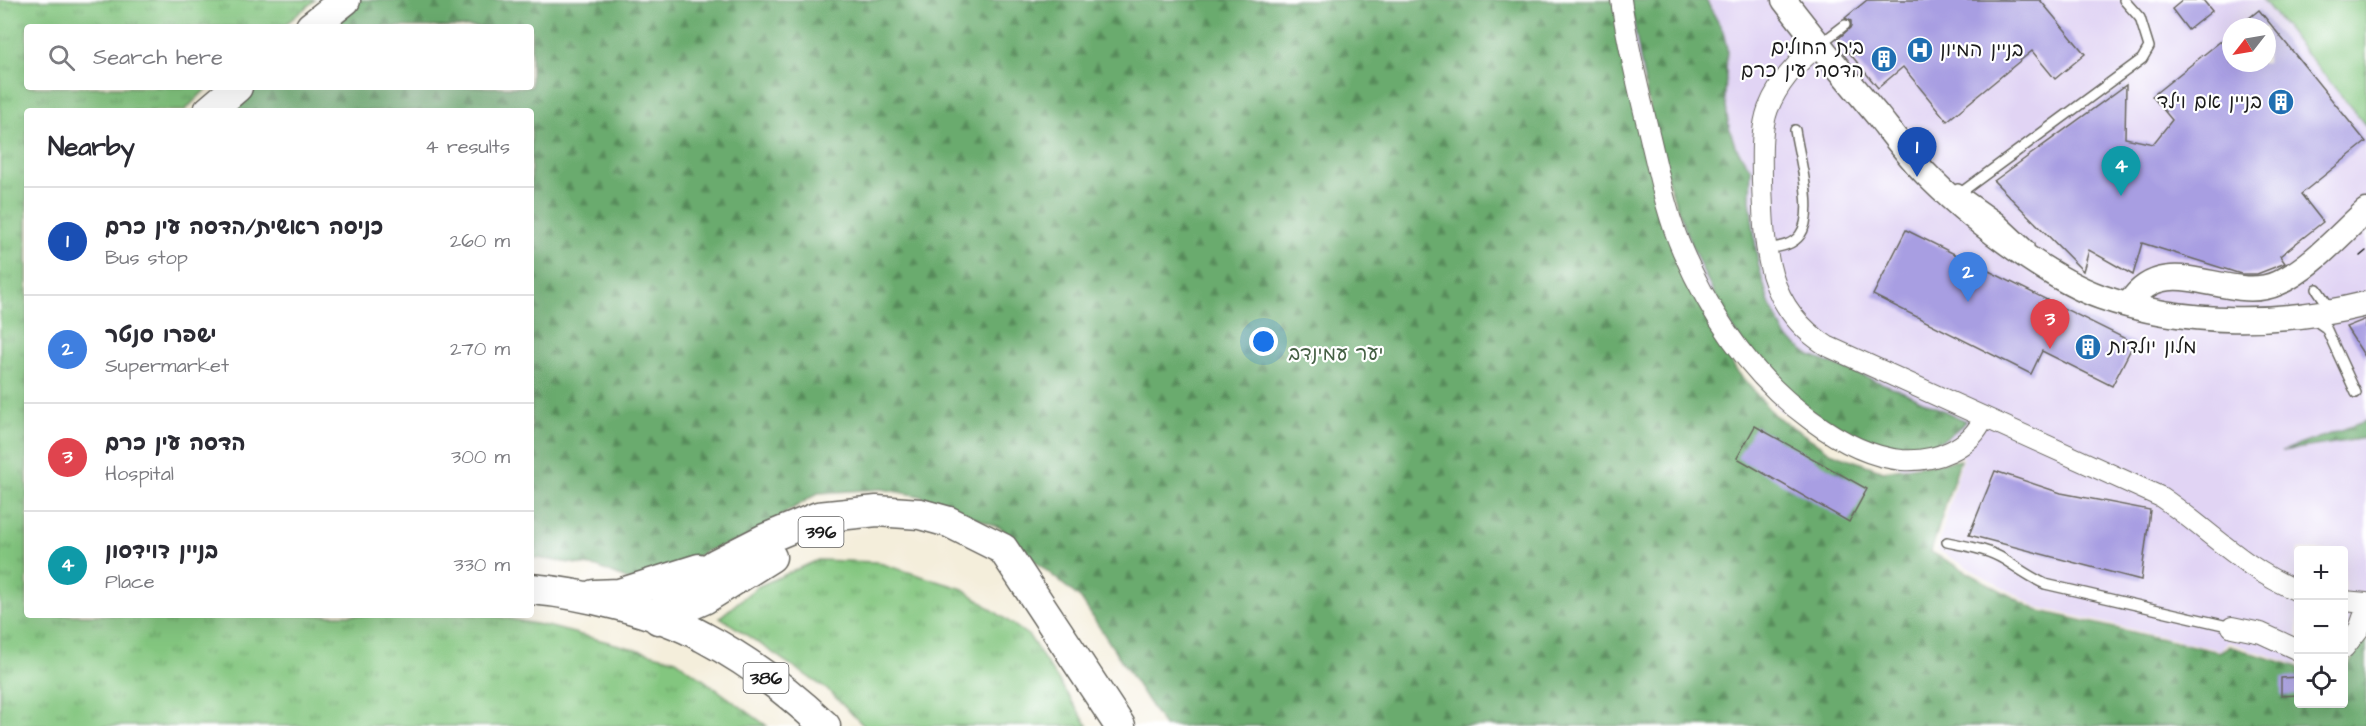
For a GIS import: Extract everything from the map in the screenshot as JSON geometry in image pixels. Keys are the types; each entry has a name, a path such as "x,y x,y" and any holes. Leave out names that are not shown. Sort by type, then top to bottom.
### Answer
{"main road":[{"path":"315,24 345,0"},
{"path":"212,108 234,90"},
{"name":"396","path":"658,619 670,598 716,564 818,518 877,511 920,514 949,522 1003,549 1120,726"},
{"name":"396","path":"658,619 704,599 806,537 839,528 880,525 935,532 1003,549"},
{"path":"582,596 619,594 716,564"},
{"name":"386","path":"534,589 582,596 658,619 712,642 793,695 825,726"}],"street":[{"path":"1621,0 1627,44 1658,169 1683,251 1721,322 1749,364 1784,400 1835,437 1887,458 1916,461 1947,454 1978,433 1984,417"},
{"path":"1784,0 1935,183 2011,245 2053,273 2101,297 2167,313 2212,319 2268,319 2366,304"},
{"path":"1819,45 1791,69 1768,109 1763,134 1766,249 1780,297 1789,313 1815,338 2161,497 2191,518 2254,570 2294,589"},
{"path":"2129,304 2139,292 2161,279 2184,278 2248,289 2278,283 2311,260 2366,211"},
{"path":"2348,601 2366,603"},
{"path":"2348,646 2359,629 2366,609"},
{"path":"2232,627 2260,633 2294,648"}],"lane":[{"path":"1963,191 2142,59 2149,47 2139,18 2124,0"},
{"path":"1819,45 1845,25"},
{"path":"1766,249 1789,244 1799,236 1806,223 1807,209 1795,130"},
{"path":"1935,183 1963,191 2023,240 2053,273"},
{"path":"2317,290 2337,309"},
{"path":"2333,341 2331,325 2337,309 2366,297"},
{"path":"2299,315 2320,323 2333,341 2356,393"},
{"path":"1947,542 1996,555 2023,574 2045,584 2232,627"}],"shaded area":[{"path":"1621,0 2366,0 2366,628 2348,653 2348,546 2294,546 2294,664 2228,642 2220,650 2037,607 1937,550 1963,456 1901,467 1813,429 1778,409 1747,369 1698,289"}],"green space":[{"path":"0,0 315,0 286,24 24,24 24,90 205,90 187,108 24,108 24,618 504,618 551,627 676,660 767,726 0,726"},
{"name":"יער עמינדב","path":"356,0 1613,0 1689,285 1736,370 1774,415 1830,452 1883,471 1960,460 1931,552 2036,610 2219,652 2229,646 2294,666 2294,708 2348,708 2348,665 2366,639 2366,726 1164,726 1081,599 1030,557 1001,528 920,496 882,489 818,493 743,539 706,551 643,586 597,567 534,557 534,108 232,108 252,90 534,90 534,24 328,24"},
{"path":"1630,0 1706,0 1723,31 1727,49 1725,98 1728,123 1735,146 1751,169 1750,200 1758,263 1769,303 1786,337 1811,356 1897,389 1966,421 1954,432 1930,446 1918,449 1892,449 1863,441 1830,426 1797,405 1779,389 1757,363 1718,302 1686,232 1673,197 1650,114"},
{"path":"2263,0 2366,0 2366,126"},
{"path":"2366,421 2366,438 2282,451"},
{"path":"818,560 876,562 963,589 1029,636 1088,726 864,726 829,691 720,617 757,587"}],"building":[{"path":"1867,0 2040,0 2085,54 2055,79 2032,51 1947,121 1903,67 1878,88 1838,39 1851,27 1851,21 1845,18"},
{"path":"2183,0 2203,0 2212,11 2188,30 2172,9"},
{"path":"2259,10 2265,18 2249,18"},
{"path":"2276,31 2366,142 2301,194 2323,222 2280,256 2285,263 2257,274 2241,274 2142,243 2133,275 2089,250 2083,271 1994,181 2126,85 2125,138 2153,144 2172,120 2152,96 2222,40 2222,72 2276,72"},
{"path":"1906,230 2134,343 2112,386 2042,351 2031,374 1873,295"},
{"path":"2366,319 2366,358 2346,327"},
{"path":"1755,426 1867,489 1849,522 1737,458"},
{"path":"1995,471 2061,493 2150,510 2141,580 1969,535"},
{"path":"2294,677 2294,695 2281,696 2281,678"}],"tram line":[{"path":"2360,256 2366,251"}],"place":[{"name":"בניין המיון","path":"1920,50"},
{"name":"בית החולים הדסה עין כרם","path":"1884,59"},
{"name":"בניין אם וילד","path":"2281,102"},
{"name":"כניסה ראשית/הדסה עין כרם","path":"1917,177"},
{"name":"בניין דוידסון","path":"2121,196"},
{"name":"ישפרו סנטר","path":"1968,302"},
{"name":"מלון יולדות","path":"2088,347"},
{"name":"הדסה עין כרם","path":"2050,349"}]}
